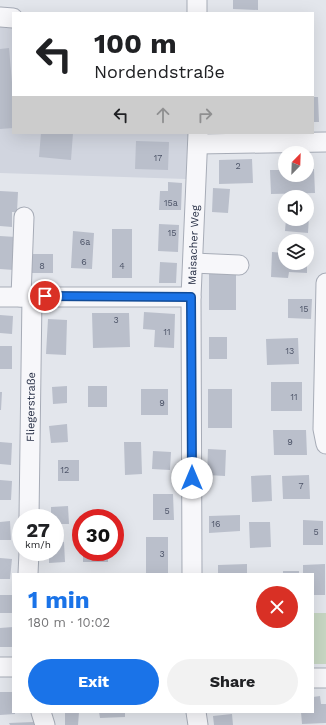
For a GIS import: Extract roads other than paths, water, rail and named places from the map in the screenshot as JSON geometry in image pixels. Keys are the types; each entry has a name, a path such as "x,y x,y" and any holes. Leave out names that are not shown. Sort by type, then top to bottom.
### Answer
{"street":[{"path":"197,0 197,12"},
{"path":"0,17 12,18"},
{"path":"198,139 326,142"},
{"name":"Maisacher Weg","path":"192,573 191,297 198,139"},
{"name":"Fliegerstraße","path":"24,217 29,509"},
{"path":"193,262 239,265"},
{"path":"326,283 323,429 326,444"},
{"path":"0,297 191,297"},
{"path":"28,561 28,573"},
{"path":"0,667 12,667"},
{"path":"314,678 326,678"},
{"path":"41,713 45,725"},
{"path":"48,725 49,713"},
{"path":"196,713 198,725"}]}
